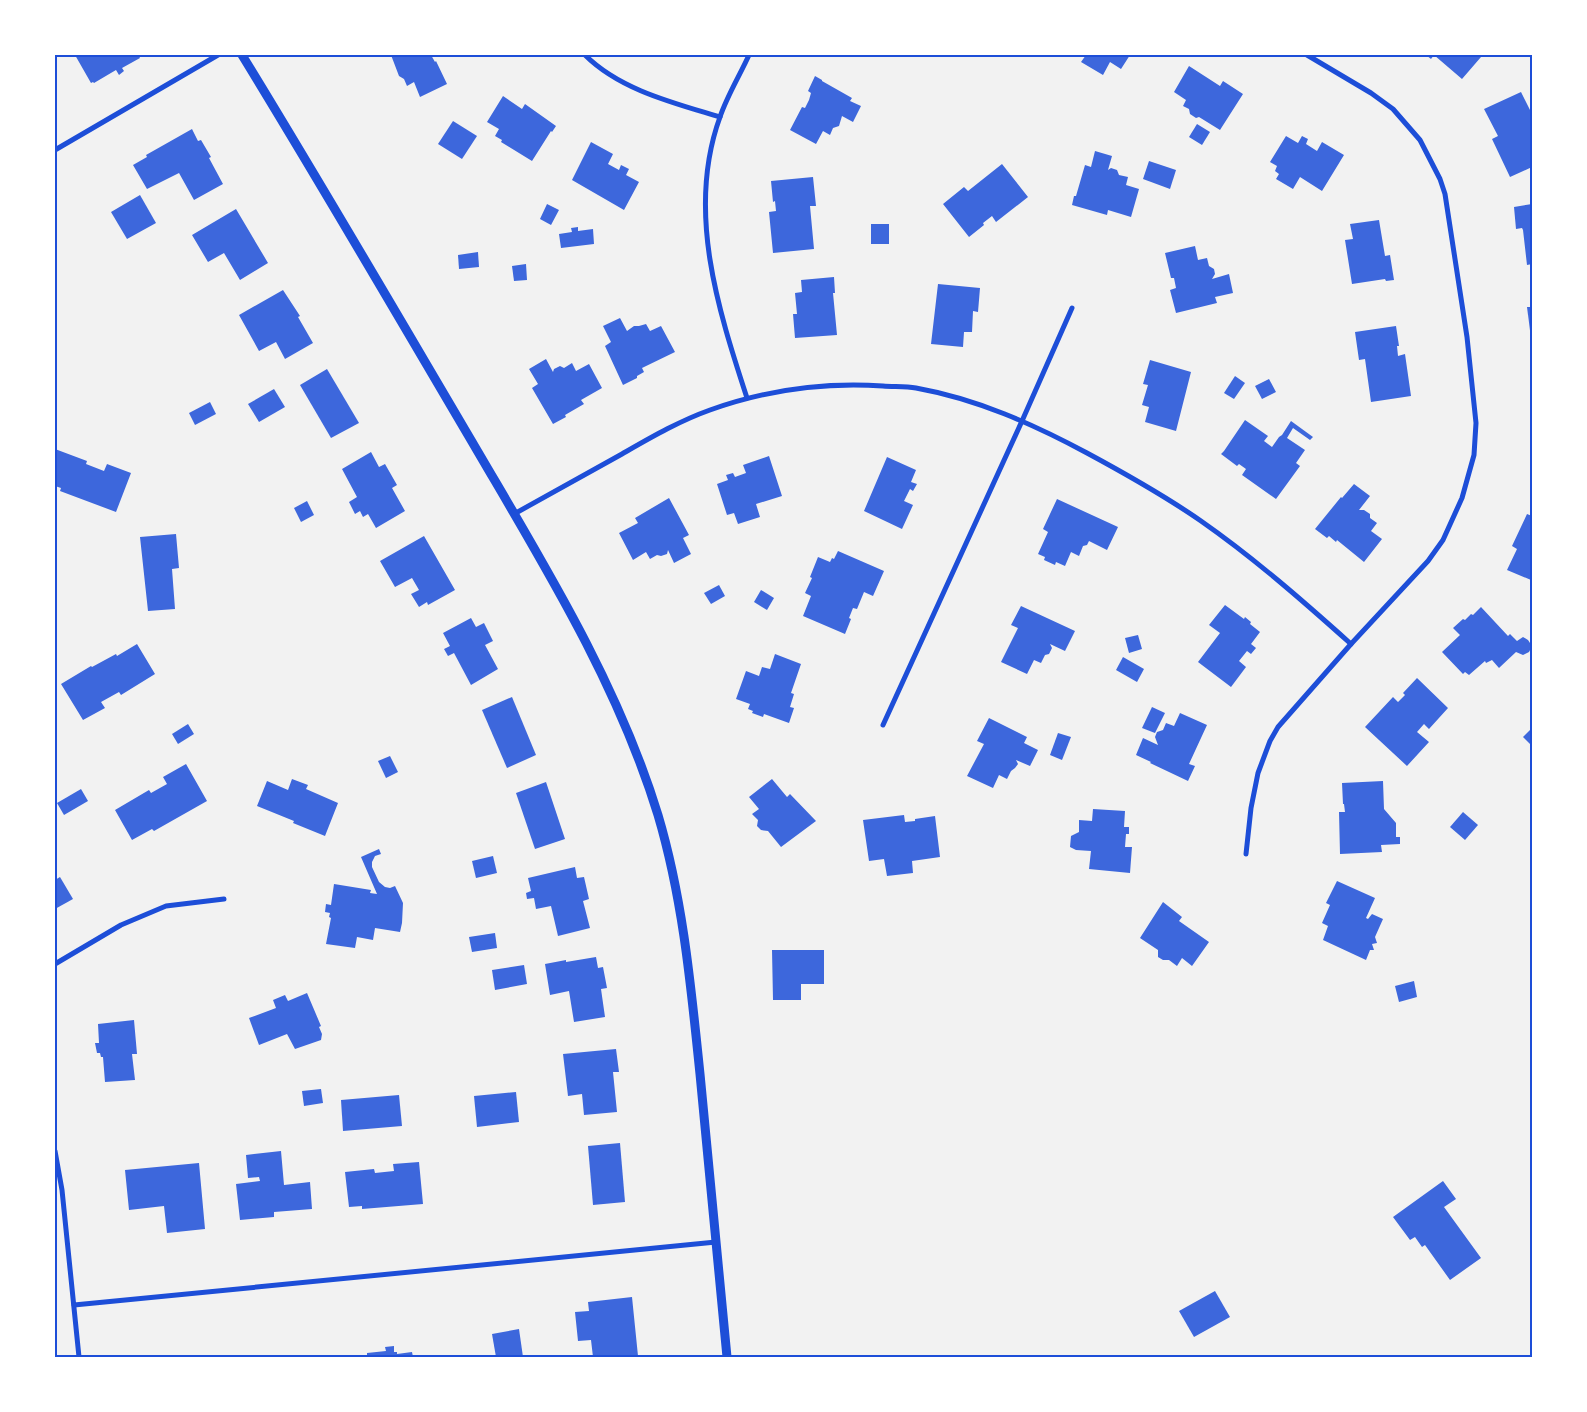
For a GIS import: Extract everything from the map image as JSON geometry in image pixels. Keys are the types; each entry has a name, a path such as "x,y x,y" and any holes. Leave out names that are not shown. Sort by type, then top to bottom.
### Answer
{"street":[{"path":"55,150 218,55"},
{"path":"242,55 312,170 514,514 588,646 613,696 646,777 659,819 677,892 689,963 727,1357"},
{"path":"585,55 612,76 649,94 676,104 720,116"},
{"path":"747,398 718,298 708,249 705,226 705,202 710,157 720,116 749,55"},
{"path":"1246,854 1251,808 1258,773 1270,741 1289,714 1351,644 1404,589 1443,540 1462,498 1474,455 1476,423 1468,336 1445,194 1440,179 1420,140 1393,109 1371,93 1307,55"},
{"path":"883,725 1072,308"},
{"path":"514,514 669,427 710,410 747,398 810,386 855,384 913,388 951,396 1003,412 1110,465 1202,521 1280,582 1351,644"},
{"path":"55,964 121,925 166,906 224,900"},
{"path":"55,1151 62,1190 79,1357"},
{"path":"74,1305 717,1242"}],"building":[{"path":"75,55 142,55 122,68 124,71 119,75 116,70 91,83"},
{"path":"391,55 431,55 447,84 420,97 414,82 407,86 404,79 399,76"},
{"path":"1086,55 1130,55 1121,69 1110,62 1103,75 1081,62"},
{"path":"1426,55 1434,55 1431,59"},
{"path":"1434,55 1478,55 1481,57 1462,79"},
{"path":"1189,66 1220,86 1223,81 1243,94 1220,130 1199,117 1196,118 1190,114 1189,109 1183,106 1186,100 1174,92"},
{"path":"815,76 852,98 850,101 861,106 853,122 842,116 839,126 833,128 830,135 823,131 816,144 790,130 802,107 805,108 809,100 811,93 808,91"},
{"path":"1521,92 1532,114 1532,167 1510,177 1492,139 1498,136 1484,109"},
{"path":"503,96 522,109 525,104 556,126 532,161 501,142 502,140 495,136 499,129 487,122"},
{"path":"453,121 477,136 462,159 438,144"},
{"path":"1197,124 1210,132 1202,145 1189,137"},
{"path":"192,129 198,141 201,140 211,157 209,158 223,184 194,200 179,173 147,189 133,165 147,157 146,155"},
{"path":"1286,136 1298,143 1302,136 1308,139 1306,144 1317,151 1322,142 1344,155 1322,191 1300,177 1293,189 1276,179 1279,174 1275,171 1277,166 1270,162"},
{"path":"591,142 613,154 608,164 619,170 621,165 629,169 626,175 639,182 624,210 572,180"},
{"path":"1095,151 1112,156 1108,170 1111,168 1117,170 1119,175 1128,177 1126,185 1139,189 1131,217 1108,210 1107,215 1072,205 1085,165 1091,167"},
{"path":"1149,161 1176,170 1170,189 1143,179"},
{"path":"1002,164 1028,197 996,222 992,216 969,237 943,204 964,187 968,191"},
{"path":"813,177 816,206 810,206 814,249 773,253 769,212 776,211 771,181"},
{"path":"140,195 156,223 127,239 111,212"},
{"path":"547,204 559,210 551,225 540,219"},
{"path":"1532,204 1532,264 1527,265 1523,230 1522,228 1516,229 1514,207"},
{"path":"236,209 268,263 240,280 224,253 208,262 192,235"},
{"path":"1379,220 1385,256 1390,255 1394,280 1386,281 1385,279 1352,284 1345,240 1353,239 1350,224"},
{"path":"871,224 889,224 889,244 871,244"},
{"path":"578,227 578,231 593,229 594,244 561,248 559,234 572,232 571,228"},
{"path":"1195,246 1198,260 1207,258 1209,266 1214,269 1215,274 1212,279 1229,274 1233,293 1215,297 1217,303 1176,313 1170,290 1176,288 1174,278 1171,278 1165,253"},
{"path":"478,252 479,267 459,269 458,255"},
{"path":"526,264 527,280 514,281 512,266"},
{"path":"834,277 835,293 833,293 837,335 795,338 793,314 797,314 795,293 802,292 801,280"},
{"path":"938,284 980,288 978,312 973,311 972,332 964,332 963,347 931,344"},
{"path":"283,290 300,316 298,317 313,343 285,359 276,342 259,351 239,315"},
{"path":"1527,307 1532,307 1532,338 1531,338"},
{"path":"620,318 627,331 634,326 646,324 650,331 661,326 675,352 642,368 644,372 623,385 605,346 611,342 603,326"},
{"path":"1396,326 1399,346 1397,346 1398,356 1405,354 1411,396 1371,402 1365,359 1359,360 1355,332"},
{"path":"546,359 553,372 554,369 560,366 564,368 572,363 576,371 589,364 602,388 581,400 584,404 553,424 532,388 538,384 529,369"},
{"path":"1150,360 1191,372 1176,431 1145,422 1149,407 1142,405 1148,385 1143,384"},
{"path":"327,369 359,423 331,438 300,385"},
{"path":"1235,376 1245,383 1234,399 1224,393"},
{"path":"1269,379 1276,392 1262,399 1255,386"},
{"path":"274,389 285,407 259,422 248,404"},
{"path":"210,402 216,414 195,425 189,413"},
{"path":"1245,420 1268,436 1264,441 1272,447 1291,421 1313,437 1310,440 1293,428 1287,438 1305,450 1296,463 1300,466 1276,499 1242,475 1246,469 1239,464 1237,466 1221,454"},
{"path":"55,449 87,461 86,464 104,471 107,464 131,473 116,512 60,491 61,488 55,486"},
{"path":"371,452 379,467 385,464 397,485 392,488 405,511 376,528 368,514 363,517 360,511 355,514 349,502 357,497 342,469"},
{"path":"769,456 782,496 756,504 760,517 738,524 734,513 727,515 717,484 728,480 726,475 733,473 735,477 746,473 743,465"},
{"path":"887,457 916,470 911,482 917,484 913,491 910,489 904,501 913,505 902,529 864,511"},
{"path":"1354,484 1370,496 1359,510 1364,510 1370,514 1370,518 1377,523 1371,531 1382,539 1364,562 1337,540 1336,542 1329,536 1327,538 1315,529"},
{"path":"669,498 689,535 683,538 691,554 674,563 668,550 667,554 657,555 650,559 646,552 633,560 619,533 638,523 635,518"},
{"path":"1057,499 1118,527 1107,550 1089,541 1087,545 1083,546 1079,556 1071,552 1065,566 1056,562 1055,565 1044,560 1045,557 1038,554 1048,532 1043,529"},
{"path":"307,501 314,515 301,522 294,508"},
{"path":"1527,514 1532,516 1532,584 1530,583 1531,580 1507,570 1517,549 1512,546"},
{"path":"176,534 179,568 172,569 175,609 148,611 140,537"},
{"path":"424,536 455,590 428,605 427,602 419,607 411,594 419,590 412,578 395,587 380,561"},
{"path":"838,551 884,571 873,596 864,592 857,609 853,608 845,634 803,616 811,596 805,593 818,557 830,562"},
{"path":"719,585 725,596 711,604 704,593"},
{"path":"761,590 774,598 767,610 754,602"},
{"path":"1225,605 1244,619 1245,617 1260,632 1251,644 1256,648 1251,654 1247,651 1239,661 1246,667 1231,687 1198,662 1220,633 1209,625"},
{"path":"1021,606 1075,631 1065,651 1050,644 1052,648 1049,654 1045,655 1041,663 1034,660 1027,674 1001,662 1018,628 1011,625"},
{"path":"1481,607 1508,636 1510,634 1517,641 1523,637 1532,646 1529,652 1523,655 1516,652 1499,668 1492,660 1486,663 1485,661 1469,675 1465,672 1463,674 1442,652 1460,635 1453,628 1463,619 1465,620 1471,614 1473,615"},
{"path":"471,618 476,627 484,623 493,641 485,645 498,669 471,685 454,653 448,656 444,649 450,646 443,633"},
{"path":"1138,635 1142,649 1129,653 1125,638"},
{"path":"137,644 155,674 121,695 119,692 101,702 105,708 83,720 61,684 91,666 116,654 117,656"},
{"path":"775,654 801,664 791,693 794,694 790,707 794,708 789,723 764,714 763,717 752,713 753,711 748,709 750,704 736,699 746,671 759,676 762,667 770,669"},
{"path":"1123,657 1144,669 1137,682 1116,670"},
{"path":"1417,678 1448,708 1429,729 1424,724 1417,732 1429,742 1407,766 1365,727 1393,697 1398,702 1405,695 1403,693"},
{"path":"512,697 536,755 507,768 482,710"},
{"path":"1152,707 1165,713 1155,733 1142,728"},
{"path":"1180,713 1207,725 1189,764 1195,766 1188,781 1136,755 1143,738 1158,745 1155,737 1157,732 1163,730 1166,723 1174,726"},
{"path":"989,718 1027,737 1024,743 1038,750 1030,766 1016,760 1018,764 1011,771 1007,779 999,775 993,788 967,776 984,744 977,741"},
{"path":"188,724 194,734 178,744 172,734"},
{"path":"1532,728 1532,746 1523,737"},
{"path":"1058,733 1071,737 1062,760 1050,755"},
{"path":"390,756 398,772 386,778 378,761"},
{"path":"186,764 207,801 154,831 152,829 132,840 115,810 149,790 151,793 167,784 163,777"},
{"path":"292,779 308,785 306,789 338,803 325,836 257,806 267,781 288,790"},
{"path":"772,779 787,797 790,794 816,821 781,847 768,831 761,830 757,826 758,820 752,814 759,809 749,797"},
{"path":"1383,781 1384,809 1396,823 1396,837 1400,837 1400,844 1381,845 1382,852 1340,854 1339,812 1345,812 1342,783"},
{"path":"546,782 565,839 535,849 516,793"},
{"path":"81,789 88,801 64,815 57,803"},
{"path":"1093,809 1125,811 1124,827 1129,827 1129,834 1126,834 1125,847 1132,847 1130,873 1089,869 1091,851 1076,850 1070,847 1071,836 1079,832 1079,820 1092,821"},
{"path":"1463,812 1478,825 1465,840 1450,827"},
{"path":"904,815 905,822 935,816 940,857 912,861 913,873 887,876 884,859 869,861 863,820"},
{"path":"379,849 381,854 375,856 372,867 379,882 385,887 395,886 403,903 400,932 375,928 373,940 357,937 355,948 326,944 331,918 329,917 330,913 325,912 326,904 331,905 334,884 371,890 370,893 377,894 361,857"},
{"path":"493,856 497,873 476,878 472,861"},
{"path":"575,867 577,878 584,877 589,899 583,901 590,928 558,936 551,906 536,909 534,898 527,899 526,893 531,891 528,878"},
{"path":"60,877 73,899 55,909 55,880"},
{"path":"1337,881 1375,898 1366,918 1368,919 1372,914 1383,919 1375,937 1377,943 1372,944 1374,950 1370,950 1366,960 1323,940 1328,926 1322,923 1330,905 1326,903"},
{"path":"1163,902 1182,917 1179,921 1209,942 1192,966 1182,958 1177,966 1169,960 1163,960 1158,957 1158,950 1140,938"},
{"path":"495,933 497,948 472,952 469,937"},
{"path":"772,950 824,950 824,984 801,984 801,1000 773,1000"},
{"path":"596,957 598,968 603,967 607,988 601,989 605,1017 574,1022 569,991 550,995 545,964"},
{"path":"524,965 527,984 495,990 492,970"},
{"path":"1414,981 1417,997 1399,1002 1395,986"},
{"path":"307,993 321,1026 319,1027 322,1034 321,1040 295,1049 287,1034 259,1045 249,1018 276,1008 273,1000 285,995 288,1001"},
{"path":"134,1020 137,1054 132,1054 135,1080 105,1082 103,1057 101,1057 100,1053 97,1053 95,1043 99,1043 98,1024"},
{"path":"616,1049 619,1072 613,1072 617,1112 584,1115 582,1094 568,1096 563,1054"},
{"path":"321,1089 323,1103 304,1106 302,1091"},
{"path":"516,1092 519,1122 477,1127 474,1096"},
{"path":"399,1095 402,1126 343,1131 341,1100"},
{"path":"620,1143 625,1202 593,1205 588,1146"},
{"path":"281,1151 284,1185 310,1182 312,1209 274,1212 274,1217 240,1220 236,1184 260,1181 259,1177 248,1178 246,1155"},
{"path":"419,1162 423,1204 362,1209 362,1206 349,1207 345,1172 374,1169 375,1173 394,1171 393,1164"},
{"path":"199,1163 205,1229 167,1233 164,1206 129,1210 125,1170"},
{"path":"1443,1181 1456,1199 1444,1207 1481,1258 1450,1280 1425,1245 1422,1247 1415,1237 1410,1240 1393,1217"},
{"path":"1215,1291 1230,1317 1194,1337 1179,1311"},
{"path":"632,1297 638,1356 593,1357 591,1340 578,1341 575,1312 589,1311 588,1302"},
{"path":"519,1329 523,1357 496,1357 492,1334"},
{"path":"394,1346 394,1352 397,1352 397,1354 412,1352 413,1357 367,1357 367,1353 386,1351 385,1347"}]}
